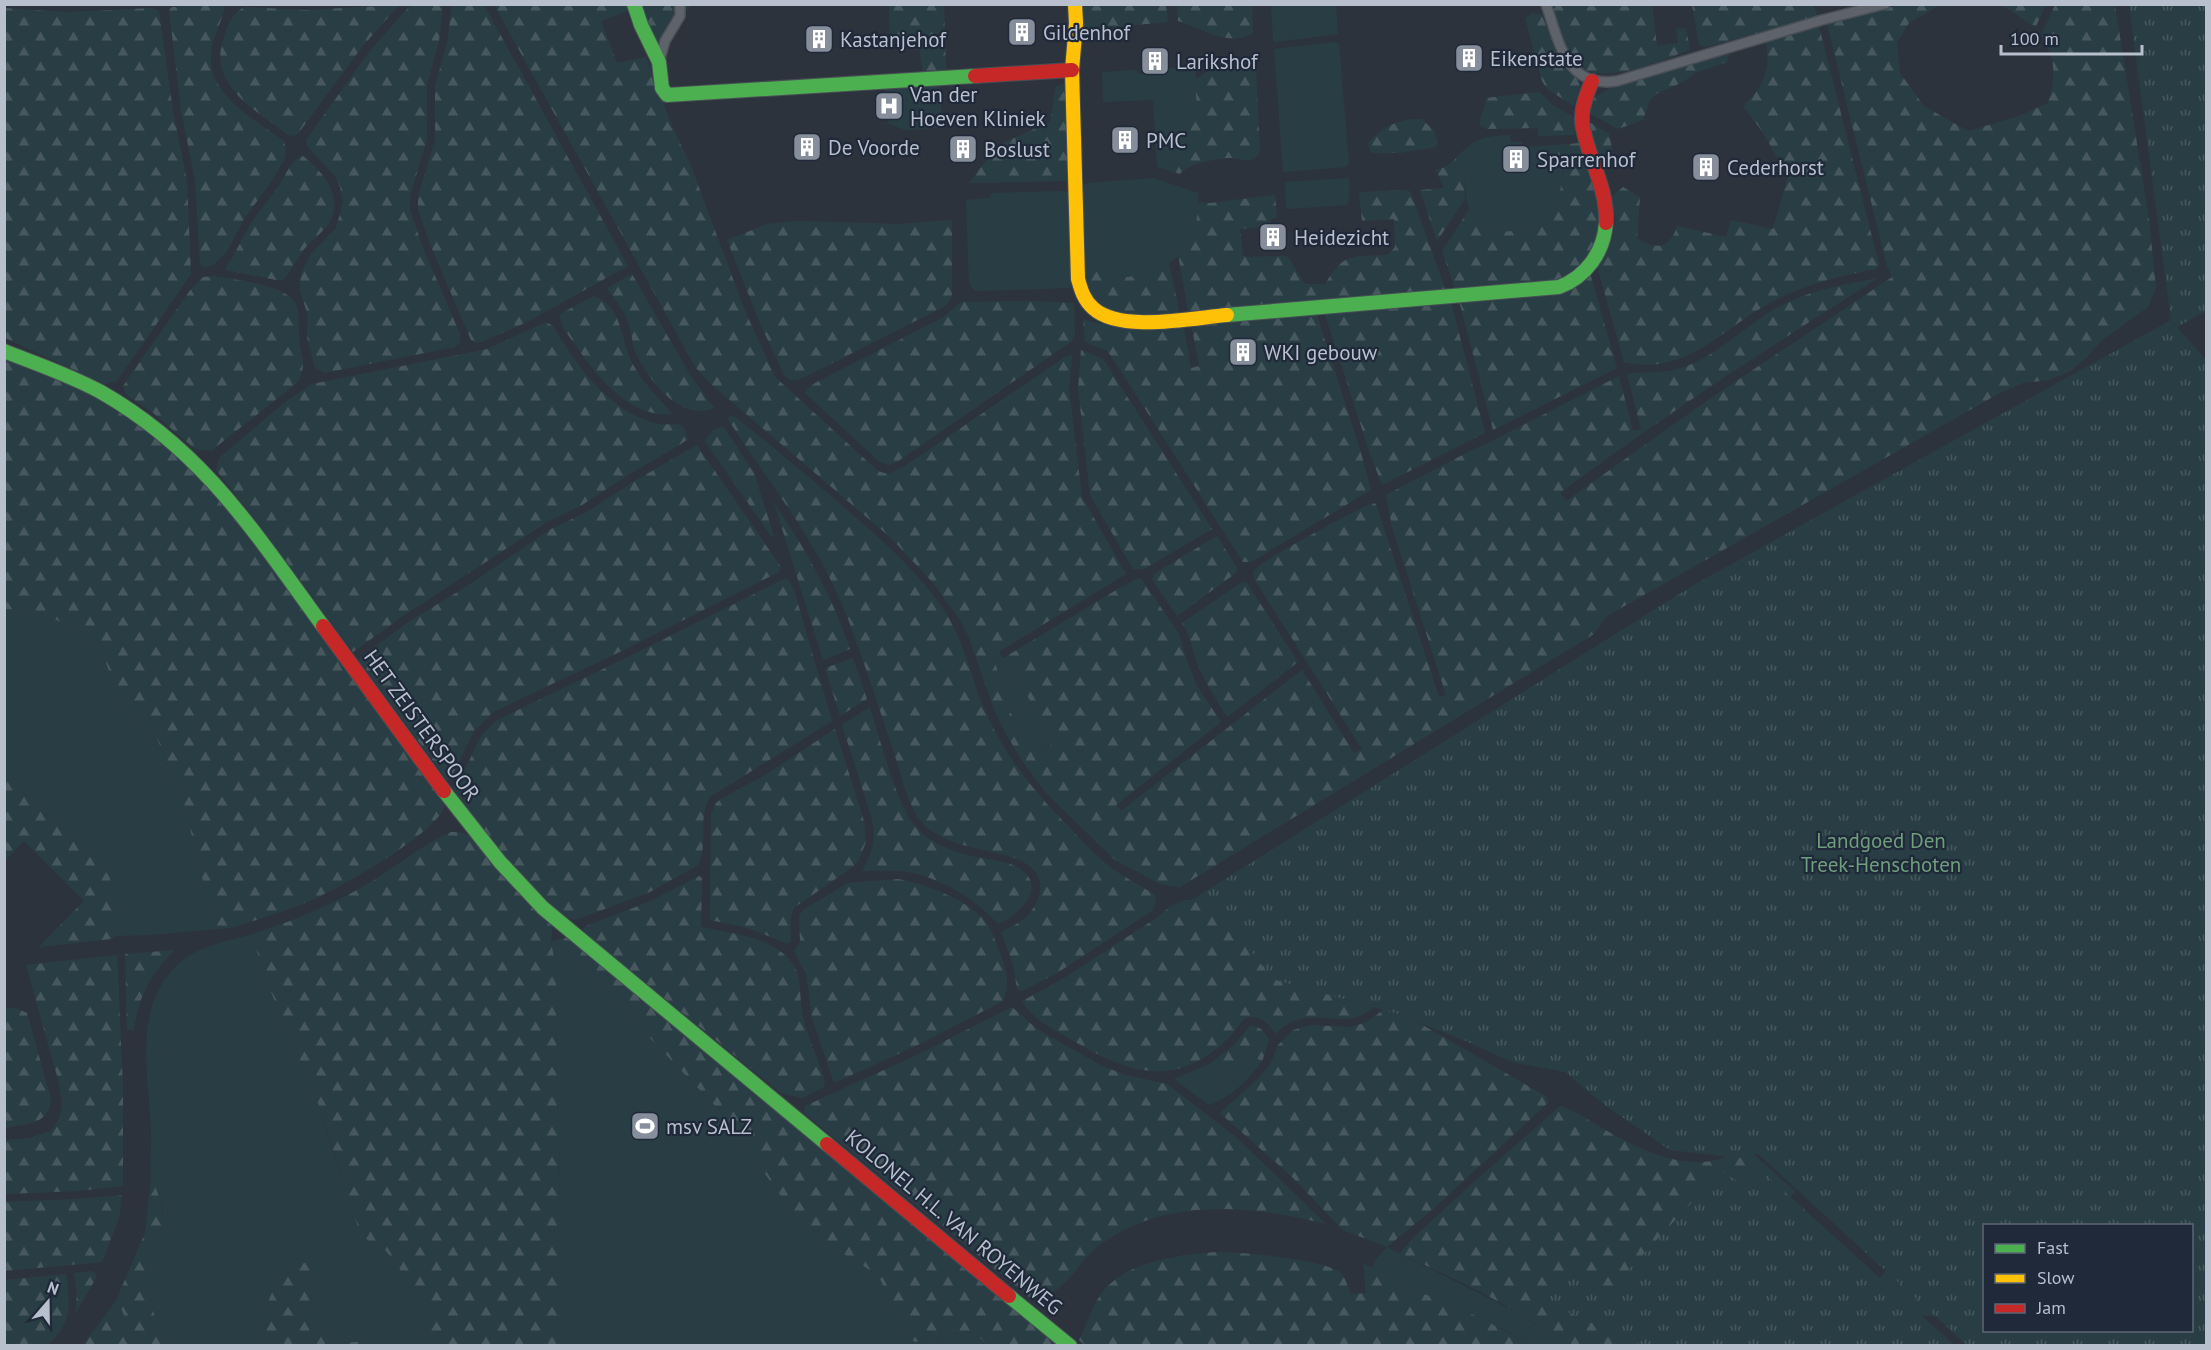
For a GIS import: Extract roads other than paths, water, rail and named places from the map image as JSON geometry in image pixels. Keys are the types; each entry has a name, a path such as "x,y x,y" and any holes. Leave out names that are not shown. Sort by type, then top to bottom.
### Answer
{"street":[{"path":"634,4 641,25 660,62"},
{"path":"680,4 680,16 665,41 660,62 662,88 667,95 1072,70"},
{"path":"1075,4 1076,23 1072,70 1078,279 1081,293 1089,306 1101,315 1119,321 1143,322 1537,291 1572,282 1593,262 1605,232 1606,216 1603,194 1582,121 1585,99 1592,81"},
{"path":"1546,4 1563,53 1572,67 1592,81 1604,83 1885,4"},
{"name":"HET ZEISTERSPOOR","path":"4,351 108,396 131,410 186,453 215,482 237,510 455,806 507,872 543,908 811,1130"},
{"name":"KOLONEL H.L. VAN ROYENWEG","path":"811,1130 1070,1346"}],"place":[{"name":"Gildenhof","path":"1022,32"},
{"name":"Kastanjehof","path":"819,39"},
{"name":"Eikenstate","path":"1469,58"},
{"name":"Larikshof","path":"1155,61"},
{"name":"Van der Hoeven Kliniek","path":"889,106"},
{"name":"PMC","path":"1125,140"},
{"name":"De Voorde","path":"807,147"},
{"name":"Boslust","path":"963,149"},
{"name":"Sparrenhof","path":"1516,159"},
{"name":"Cederhorst","path":"1706,167"},
{"name":"Heidezicht","path":"1273,237"},
{"name":"WKI gebouw","path":"1243,352"},
{"name":"msv SALZ","path":"645,1126"}],"park label":[{"name":"Landgoed Den Treek-Henschoten","path":"1881,852"}]}
